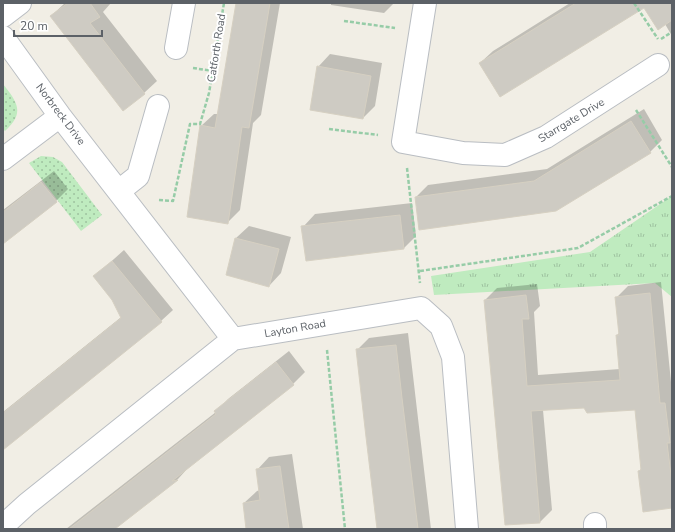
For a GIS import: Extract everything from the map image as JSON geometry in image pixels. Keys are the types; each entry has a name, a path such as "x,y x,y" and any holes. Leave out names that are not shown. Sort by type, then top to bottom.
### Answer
{"street":[{"path":"3,16 20,3"},
{"path":"176,48 184,3"},
{"path":"403,140 425,3"},
{"name":"Norbreck Drive","path":"3,37 60,116 233,338"},
{"name":"Starrgate Drive","path":"403,140 463,153 505,155 546,137 658,65"},
{"path":"119,191 138,176 158,106"},
{"path":"3,159 60,116"},
{"path":"420,308 440,326 453,357 467,529"},
{"name":"Layton Road","path":"3,526 27,504 233,338 420,308"}],"path":[{"name":"Catforth Road","path":"154,204 159,200 173,202 190,124 200,124 209,93 224,3"},
{"path":"634,3 659,40"},
{"path":"344,21 420,31"},
{"path":"622,89 672,167"},
{"path":"329,129 403,140 420,271 420,308"},
{"path":"420,271 578,248 672,196"},
{"path":"324,323 344,529"}],"green space":[{"path":"3,84 15,102 17,108 15,119 5,131 3,129"},
{"path":"41,156 53,157 62,162 102,215 81,231 29,163"},
{"path":"672,196 672,297 655,283 434,295 431,276 590,252"}],"building":[{"path":"68,3 90,3 100,17 90,23 145,94 123,111 50,16"},
{"path":"236,3 270,3 249,128 242,127 228,224 187,217 200,125 215,128"},
{"path":"576,3 672,3 672,20 658,30 644,8 500,97 479,63"},
{"path":"317,66 371,76 363,119 310,110"},
{"path":"631,121 651,153 556,211 419,230 415,197 534,181"},
{"path":"41,182 57,202 3,244 3,212"},
{"path":"400,215 404,249 306,261 301,226"},
{"path":"235,238 279,249 269,287 226,275"},
{"path":"112,261 162,322 3,450 3,413 121,318 112,300 93,276"},
{"path":"650,293 660,403 665,403 670,443 667,443 672,483 672,508 643,512 638,471 641,470 635,410 587,413 584,408 531,411 540,523 505,525 484,300 526,295 529,319 522,319 527,386 620,380 616,335 619,335 615,297"},
{"path":"396,345 418,529 377,529 366,437 356,349"},
{"path":"276,362 294,385 172,481 178,480 115,529 69,529 216,414 214,411"},
{"path":"280,466 289,529 246,529 243,503 260,500 256,469"}]}
